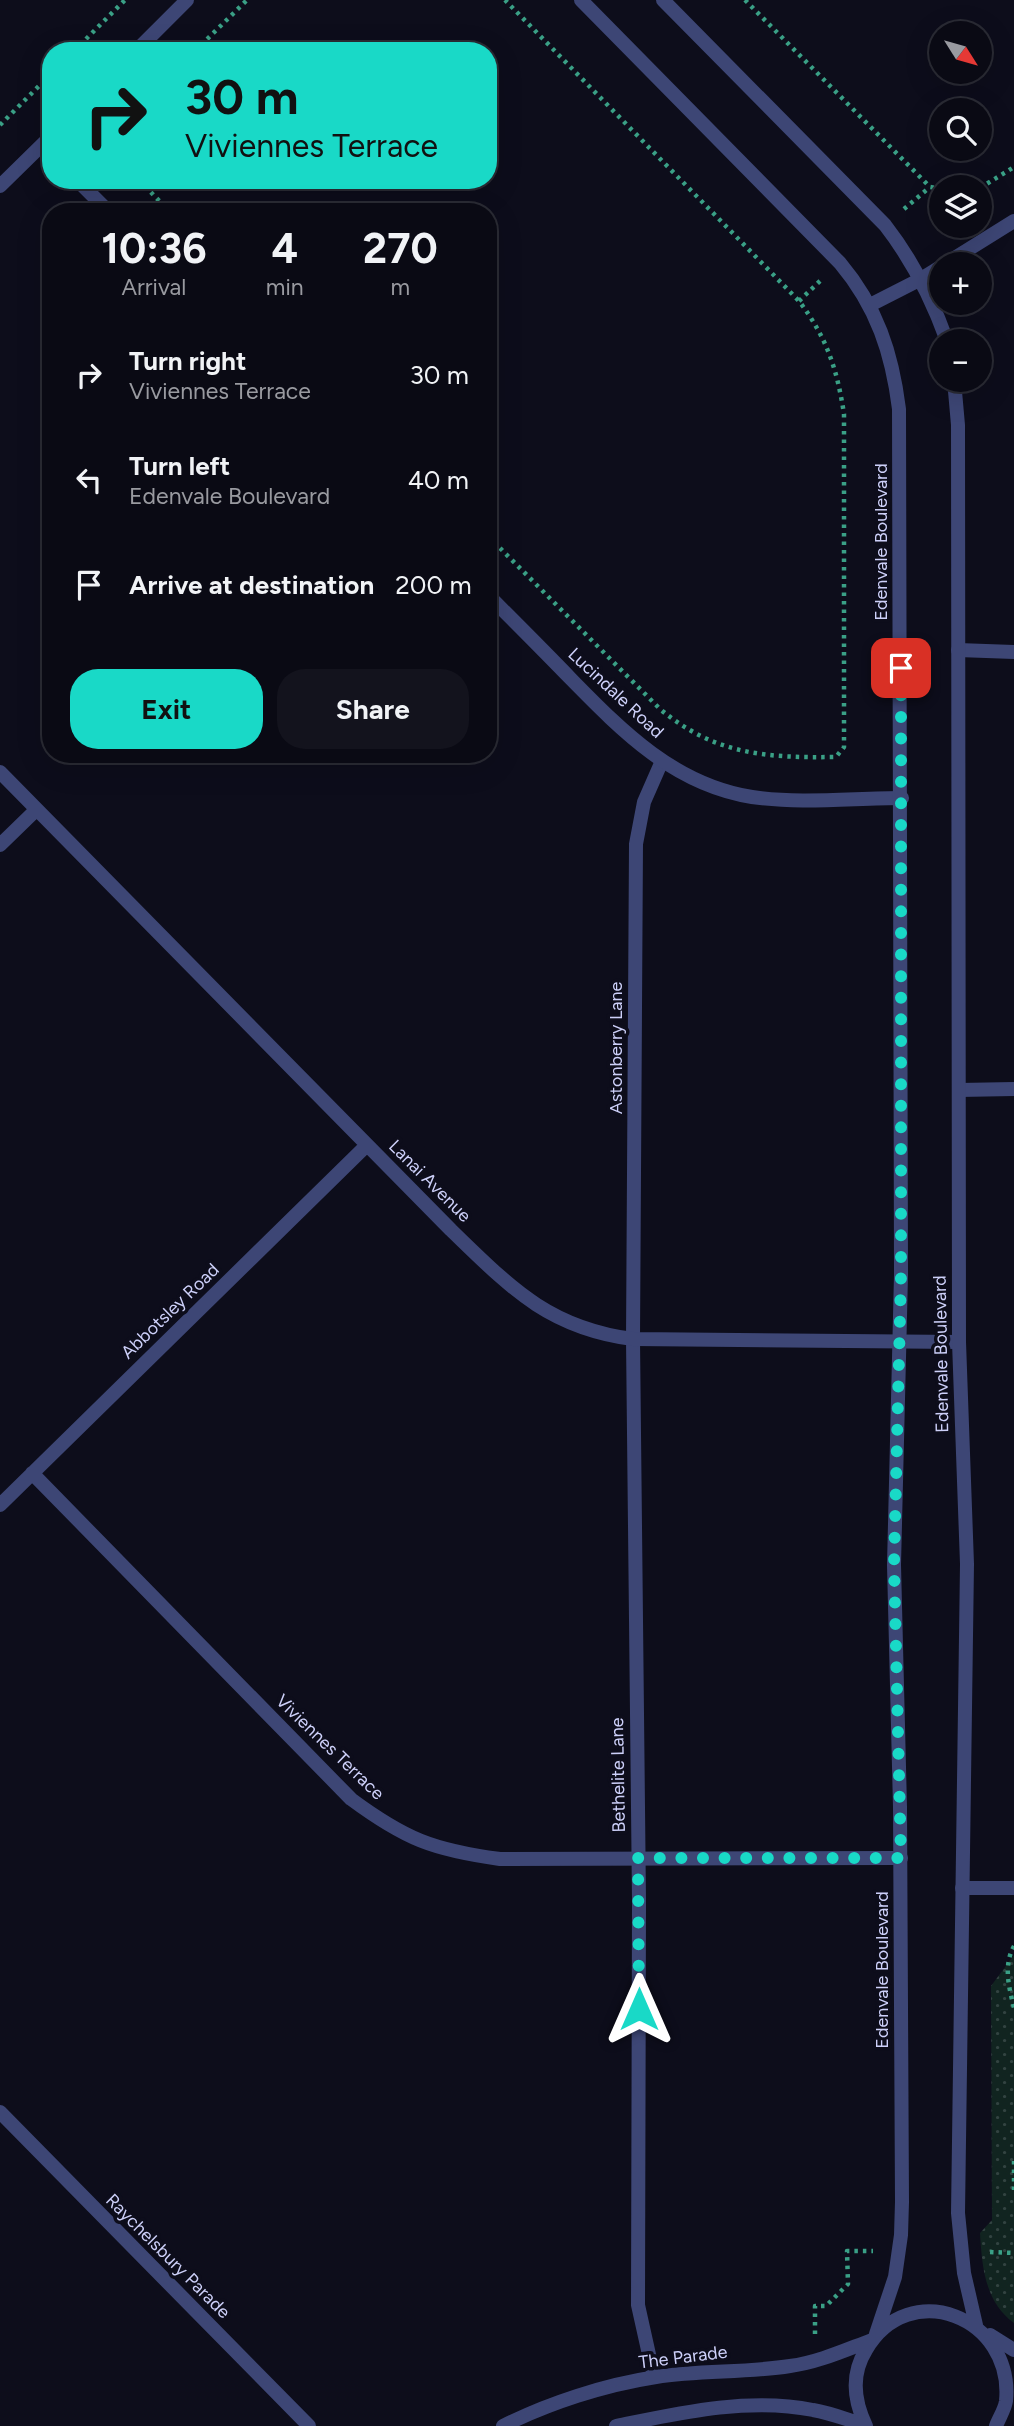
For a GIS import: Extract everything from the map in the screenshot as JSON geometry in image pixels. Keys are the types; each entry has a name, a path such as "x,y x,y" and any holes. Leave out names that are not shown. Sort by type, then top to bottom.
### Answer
{"street":[{"path":"145,42 187,0"},
{"name":"Edenvale Boulevard","path":"581,0 840,263 870,305 895,371 899,409 902,798 901,1341 894,1565 901,1858 901,2235 895,2277 874,2337 860,2359 855,2381 857,2404 865,2425"},
{"path":"663,0 886,225 905,250 921,279 942,329"},
{"path":"0,186 42,149"},
{"path":"87,189 100,203"},
{"path":"964,252 1014,221"},
{"path":"870,305 929,274"},
{"name":"Edenvale Boulevard","path":"955,392 958,425 959,1342 967,1564 959,2229 964,2273 979,2328 999,2351 1007,2377 1006,2403 997,2426"},
{"name":"Lucindale Road","path":"497,604 612,721 662,761 693,779 722,790 753,797 902,798"},
{"path":"958,650 1014,652"},
{"name":"Astonberry Lane","path":"633,1339 636,844 644,802 662,761"},
{"name":"Lanai Avenue","path":"0,772 451,1230 512,1288 563,1321 587,1331 633,1339 959,1342"},
{"path":"0,845 36,810"},
{"path":"959,1090 1014,1089"},
{"name":"Abbotsley Road","path":"0,1505 367,1145"},
{"name":"Bethelite Lane","path":"633,1339 638,1858 638,2305 653,2377"},
{"name":"Viviennes Terrace","path":"32,1473 351,1799 405,1836 434,1847 500,1859 901,1858"},
{"path":"962,1888 1014,1888"},
{"name":"Raychelsbury Parade","path":"0,2112 309,2426"},
{"name":"The Parade","path":"503,2426 578,2396 653,2377 790,2366 826,2357 874,2337 893,2321 914,2312 935,2311 957,2315 979,2328"},
{"path":"979,2328 1014,2350"},
{"path":"616,2426 671,2414 760,2405 815,2410 865,2425"},
{"path":"997,2426 1014,2421"}],"path":[{"path":"83,42 125,0"},
{"path":"204,42 247,0"},
{"path":"497,545 677,724 698,736 739,751 764,756 836,757 845,747 844,414 838,379 828,348 815,321 799,301 505,0"},
{"path":"745,0 929,186"},
{"path":"0,125 42,83"},
{"path":"992,181 1014,167"},
{"path":"148,189 161,203"},
{"path":"1014,1946 1009,1955 1007,1971 1014,2008"},
{"path":"1014,2161 1014,2191"}],"green space":[{"path":"1014,1955 1014,2323 1004,2314 991,2294 984,2271 980,2233 992,2220 991,1986"}],"route":[{"path":"639,2009 638,1858 901,1858 894,1565 901,1341 901,668"}]}
